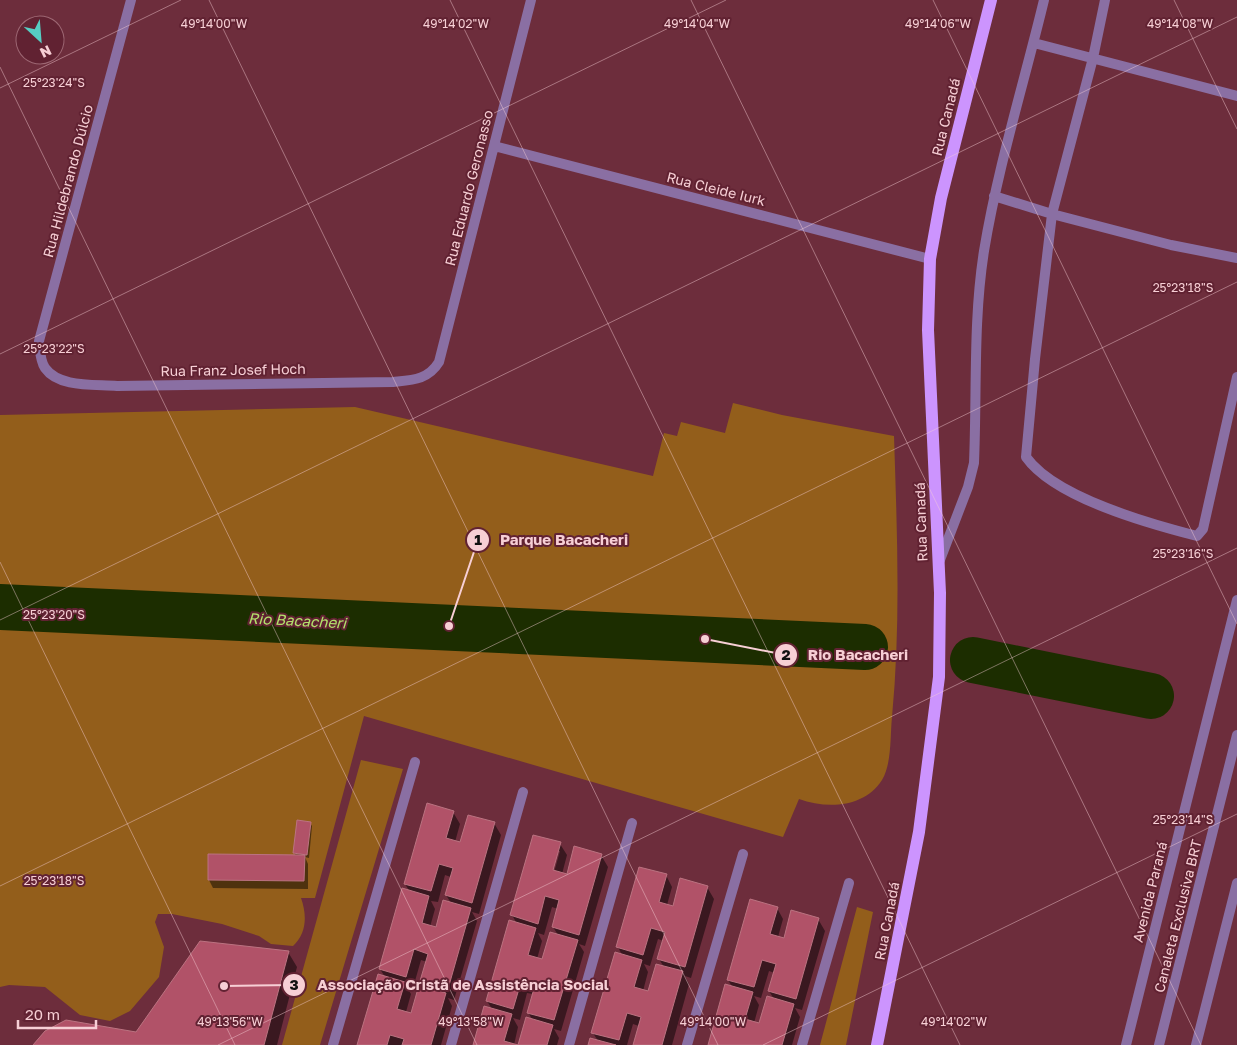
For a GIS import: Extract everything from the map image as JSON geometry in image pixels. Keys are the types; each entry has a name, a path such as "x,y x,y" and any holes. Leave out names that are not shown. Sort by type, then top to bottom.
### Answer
{"main road":[{"name":"Rua Canadá","path":"877,1045 916,852 934,728 940,632 928,330 930,259 942,198 992,0"}],"street":[{"name":"Rua Hildebrando Dúlcio","path":"45,368 40,356 39,341 131,0"},
{"name":"Rua Eduardo Geronasso","path":"425,377 433,371 439,362 531,0"},
{"path":"938,565 968,487 974,463 977,314 984,252 994,196 1044,0"},
{"path":"1105,0 1093,58 1052,214 1035,359 1026,458 1039,473 1109,508 1162,527 1197,536 1203,529 1237,377"},
{"path":"1034,43 1237,96"},
{"name":"Rua Cleide Iurk","path":"494,146 930,259"},
{"path":"994,196 1052,214 1171,244 1237,258"},
{"name":"Rua Franz Josef Hoch","path":"45,368 58,379 80,384 117,386 393,382 425,377"},
{"name":"Avenida Paraná","path":"1126,1045 1237,600"},
{"name":"Canaleta Exclusiva BRT","path":"1159,1045 1237,735"},
{"path":"333,1045 416,762"},
{"path":"451,1045 523,792"},
{"path":"569,1045 632,823"},
{"path":"687,1045 743,854"},
{"path":"802,1045 849,883"},
{"path":"1196,1045 1237,883"}],"shaded area":[{"path":"733,403 782,415 894,436 898,576 897,647 888,766 882,780 874,789 855,801 844,804 821,804 799,799 783,837 364,716 315,898 301,898 305,917 303,930 298,941 293,946 271,944 259,936 222,924 172,914 158,914 155,922 164,947 159,977 130,1011 110,1021 80,1015 45,987 9,985 0,987 0,415 355,407 653,476 664,433 677,436 681,422 725,433"},
{"path":"361,760 403,769 320,1045 282,1045"},
{"path":"857,907 873,912 846,1045 820,1045"}],"building":[{"path":"427,803 454,811 446,838 460,842 468,815 495,822 472,903 445,895 453,868 439,864 431,891 404,884"},
{"path":"297,820 311,822 307,855 293,853"},
{"path":"533,835 561,842 553,870 567,874 574,846 602,854 579,935 552,927 559,900 545,896 538,924 510,915"},
{"path":"208,854 305,855 304,881 208,880"},
{"path":"639,867 667,874 659,902 673,906 680,878 708,886 685,967 657,959 665,932 651,928 643,955 616,947"},
{"path":"402,888 429,896 422,923 436,927 443,900 471,908 448,989 420,981 428,954 414,949 406,977 379,969"},
{"path":"750,899 778,907 770,934 784,938 791,910 819,918 796,999 768,991 776,964 762,960 754,987 727,980"},
{"path":"509,920 536,928 528,955 542,959 550,932 578,940 554,1020 527,1013 535,985 521,982 513,1009 486,1001"},
{"path":"200,941 289,951 264,1045 33,1045 45,1031 66,1020 136,1032"},
{"path":"615,952 642,960 634,987 648,991 656,964 683,971 662,1045 633,1045 641,1017 627,1013 619,1040 591,1033"},
{"path":"378,974 405,982 397,1009 411,1013 419,985 446,993 431,1045 402,1045 404,1039 390,1035 387,1045 357,1045"},
{"path":"725,984 753,992 745,1019 759,1023 767,996 794,1004 782,1045 708,1045"},
{"path":"484,1006 512,1014 504,1041 518,1045 473,1045"},
{"path":"526,1017 553,1025 547,1045 518,1045"},
{"path":"590,1038 616,1045 588,1045"}],"waterway":[{"name":"Rio Bacacheri","path":"0,607 865,647"},
{"name":"Rio Bacacheri","path":"973,660 1151,696"}],"place":[{"name":"Parque Bacacheri","path":"449,626"},
{"name":"Rio Bacacheri","path":"705,639"},
{"name":"Associação Cristã de Assistência Social","path":"224,986"}]}
